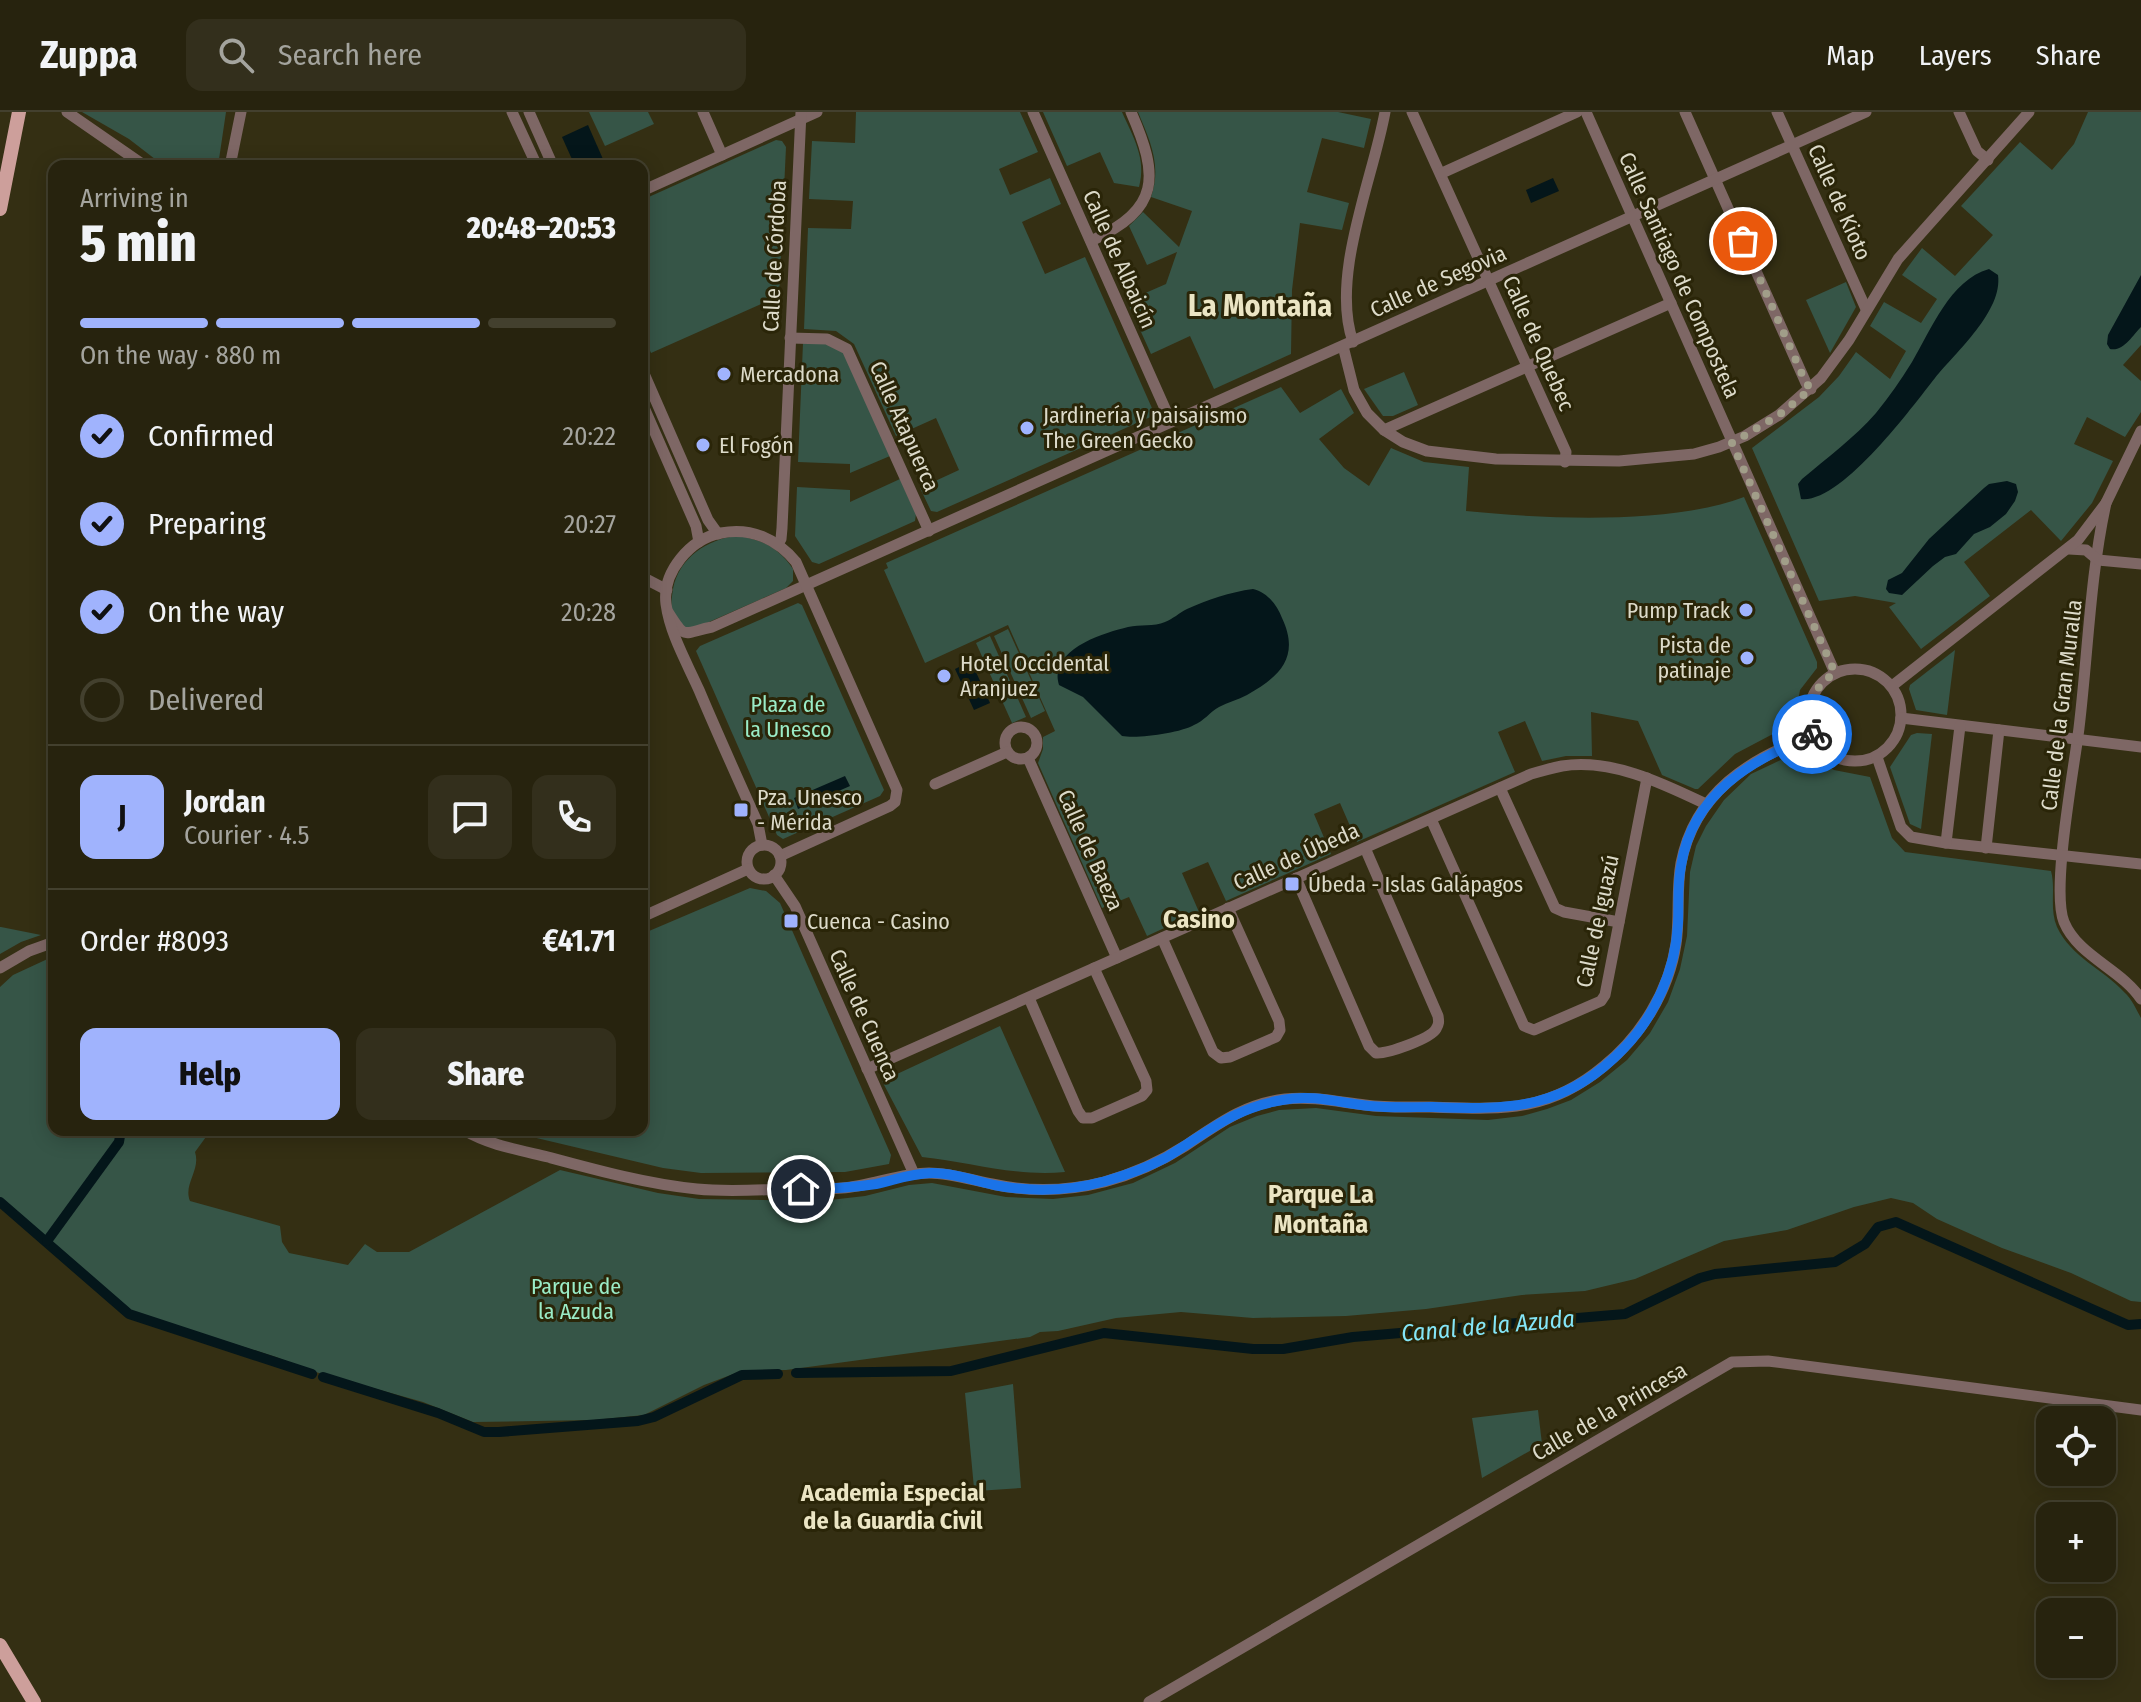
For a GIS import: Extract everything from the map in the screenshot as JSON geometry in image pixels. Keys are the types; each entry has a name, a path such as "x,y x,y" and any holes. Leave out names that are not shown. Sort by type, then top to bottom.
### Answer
{"main road":[{"path":"0,209 19,112"},
{"path":"0,1645 34,1702"}],"street":[{"path":"67,112 137,160"},
{"path":"231,160 241,112"},
{"path":"512,112 534,160"},
{"path":"529,112 550,160"},
{"path":"703,112 722,155"},
{"path":"648,188 800,116 817,112"},
{"name":"Calle de Albaicín","path":"1033,112 1171,422"},
{"path":"1091,241 1121,225 1134,213 1144,197 1150,166 1147,149 1131,112"},
{"path":"1385,112 1353,245 1347,320 1354,390 1367,413 1384,430 1403,442 1427,451 1496,459 1565,462 1663,459 1694,454 1732,443 1779,415 1811,389 1849,340 1906,248 2029,112"},
{"path":"1442,173 1577,112"},
{"name":"Calle Santiago de Compostela","path":"1586,112 1835,673"},
{"path":"1685,112 1811,389"},
{"name":"Calle de Kioto","path":"1777,112 1866,309"},
{"name":"Calle de Segovia","path":"807,585 1866,112"},
{"path":"1959,112 1977,151 1988,160"},
{"name":"Calle de Quebec","path":"1414,113 1566,452 1565,462"},
{"name":"Calle de Córdoba","path":"778,544 782,528 800,116"},
{"path":"1384,430 1671,303"},
{"name":"Calle Atapuerca","path":"790,338 827,339 847,349 929,531"},
{"path":"648,383 708,520 718,534"},
{"path":"648,417 696,526 699,542"},
{"path":"1892,686 2069,549 2086,532 2106,503 2141,431"},
{"name":"Calle de la Gran Muralla","path":"2106,503 2060,908 2067,929 2080,944 2129,984 2141,999"},
{"path":"762,845 758,824 691,672 666,602 671,575 678,561 699,542 718,534 747,532 778,544 788,552 807,585 894,780 897,796 890,806 780,856"},
{"path":"2069,549 2086,550 2098,560 2141,564"},
{"path":"773,600 794,585 798,567"},
{"path":"648,580 667,590"},
{"path":"668,612 675,626 691,633 807,585"},
{"path":"691,672 686,646 709,628"},
{"path":"1851,668 1881,676 1892,686 1898,696 1901,718 1898,734 1889,747 1877,757 1862,761 1838,759 1822,748 1813,736 1808,713 1812,697 1823,681 1851,668"},
{"path":"1901,718 2141,747"},
{"path":"1946,843 1960,726"},
{"name":"Calle de Baeza","path":"935,784 1007,752 1005,739 1009,732 1015,728 1029,728 1038,742 1037,750 1028,758 1117,958"},
{"path":"1986,848 1999,730"},
{"path":"478,1136 496,1144 567,1162 699,1189 840,1189 914,1174 936,1173 1028,1189 1070,1189 1134,1173 1185,1146 1219,1121 1251,1107 1286,1099 1318,1099 1368,1106 1482,1110 1516,1108 1552,1097 1583,1082 1624,1048 1642,1027 1657,1001 1676,948 1681,865 1687,843 1706,804 1747,766 1813,736"},
{"path":"1007,752 1017,759 1028,758"},
{"path":"1877,757 1901,827 1917,839 2141,864"},
{"name":"Calle de Úbeda","path":"867,1069 1531,774 1562,766 1591,765 1621,770 1706,804"},
{"name":"Calle de Iguazú","path":"1431,819 1524,1026 1534,1030 1601,1001 1605,995 1647,778"},
{"path":"1500,788 1555,908 1619,922"},
{"path":"762,845 773,848 780,856 780,867 774,875 763,879 748,869 749,854 762,845"},
{"path":"1296,878 1369,1046 1376,1053 1385,1054 1434,1033 1439,1026 1438,1016 1365,848"},
{"path":"648,914 748,869"},
{"name":"Calle de Cuenca","path":"774,875 795,906 914,1174"},
{"path":"1162,938 1213,1052 1221,1058 1230,1057 1276,1037 1280,1030 1279,1021 1228,908"},
{"path":"0,968 48,944"},
{"path":"1029,998 1083,1118 1092,1118 1142,1096 1147,1090 1146,1081 1094,968"},
{"name":"Calle de la Princesa","path":"1149,1702 1732,1362 1768,1361 2141,1410"}],"green space":[{"path":"82,112 226,112 219,160 156,160 129,139"},
{"path":"589,112 648,112 654,124 605,146"},
{"path":"856,112 1020,112 1038,152 999,169 1010,195 1050,178 1061,204 1022,222 1045,274 1085,257 1155,415 937,512 931,511 920,488 959,470 936,418 896,436 854,344 836,331 804,329 808,228 851,229 853,201 809,199 812,141 855,143"},
{"path":"1043,112 1122,112 1140,158 1139,187 1114,183 1100,152 1067,166"},
{"path":"1138,112 1338,112 1371,119 1364,148 1322,138 1307,192 1349,203 1342,230 1300,223 1292,290 1291,354 1214,389 1190,336 1151,354 1127,301 1166,284 1177,252 1147,265 1129,226 1143,212 1179,247 1192,211 1151,197 1155,164"},
{"path":"2088,112 2141,112 2141,345 2123,365 2141,381 2141,412 2125,437 2087,417 2074,444 2113,461 2092,503 2061,541 2031,510 1964,562 1990,596 1921,649 1889,607 1896,603 1855,596 1819,601 1752,448 1819,397 1856,352 1890,379 1906,351 1870,326 1884,302 1921,323 1937,299 1902,275 1922,248 1955,276 1993,235 1961,206 2020,142 2052,170 2074,144"},
{"path":"776,140 782,141 786,147 779,296 651,353 648,346 648,197"},
{"path":"1846,282 1856,307 1830,353 1806,300"},
{"path":"803,343 827,344 843,352 890,456 850,473 850,464 798,462"},
{"path":"1404,372 1418,405 1393,416 1383,416 1364,389"},
{"path":"1281,387 1300,413 1341,389 1354,413 1319,439 1344,468 1369,486 1391,448 1424,462 1469,467 1466,511 1607,518 1680,512 1744,497 1817,662 1817,668 1800,690 1794,723 1735,754 1695,789 1662,775 1638,721 1591,712 1592,756 1566,756 1542,761 1525,721 1498,732 1515,772 1357,842 1340,803 1314,814 1331,854 1226,901 1208,862 1182,873 1199,912 1147,936 1129,897 1102,908 1038,763 1043,737 1055,731 1008,625 925,663 884,570 888,568 886,563"},
{"path":"900,479 916,514 915,521 819,564 812,562 795,536 797,487 850,490 850,502"},
{"path":"737,536 754,539 776,550 793,569 793,581 786,588 693,629 685,629 672,608 673,589 681,568 705,546"},
{"name":"Plaza de la Unesco","path":"798,603 802,605 884,790 880,796 783,839 777,835 696,651 700,646"},
{"path":"1008,629 1045,711 1031,718 994,636"},
{"path":"990,636 1026,717 1012,723 976,643"},
{"path":"1955,650 1947,715 1916,710 1910,685"},
{"path":"1932,734 1921,829 1910,824 1890,767 1911,735"},
{"name":"Parque de la Azuda","path":"1802,750 1834,770 1870,777 1892,838 1905,852 2051,871 2055,920 2063,937 2070,947 2127,995 2141,1018 2141,1302 2131,1301 2071,1273 2002,1248 1937,1219 1913,1203 1891,1198 1787,1230 1724,1241 1635,1279 1585,1291 1522,1295 1426,1309 1346,1316 1253,1318 1181,1312 1116,1318 1040,1332 1030,1337 786,1370 744,1370 704,1385 644,1415 594,1420 473,1422 423,1402 312,1371 129,1311 0,1197 0,987 13,975 48,959 48,1136 207,1136 195,1152 196,1165 188,1195 190,1201 280,1226 282,1242 289,1253 348,1265 365,1244 377,1252 409,1252 560,1170 658,1193 699,1199 821,1201 932,1183 1006,1197 1053,1199 1088,1195 1133,1183 1175,1163 1230,1127 1279,1110 1316,1108 1376,1116 1488,1120 1522,1116 1571,1100 1600,1082 1627,1060 1650,1033 1668,1002 1680,969 1687,936 1690,872 1696,846 1724,800 1751,774"},
{"path":"750,888 766,891 780,903 891,1155 889,1164 845,1172 701,1173 663,1168 528,1136 648,1136 648,931"},
{"path":"0,927 41,935 0,954"},
{"path":"1000,1026 1065,1172 1011,1171 922,1157 882,1081"},
{"path":"1013,1384 1021,1488 977,1491 974,1488 965,1393"},
{"path":"1538,1410 1542,1444 1482,1478 1472,1418"}],"shaded area":[{"path":"588,125 603,160 572,160 562,137"},
{"path":"1553,178 1559,191 1531,203 1526,190"},
{"path":"1989,269 1998,275 1998,289 1986,317 1976,330 1855,471 1817,496 1801,499 1798,484 1802,479 1876,413 1904,375 1934,321 1953,295 1975,275"},
{"path":"2141,275 2141,327 2123,345 2110,349 2108,335"},
{"path":"2007,481 2016,484 2018,492 2006,514 1990,527 1974,534 1956,554 1945,557 1933,566 1902,595 1889,593 1886,589 1888,580 1902,573 1929,539 1989,484"},
{"path":"1253,589 1271,600 1282,618 1289,643 1284,664 1259,688 1219,707 1188,728 1159,735 1122,736 1083,697 1059,685 1058,673 1062,662 1069,653 1092,639 1128,627 1161,624 1203,602"},
{"path":"971,661 990,703 974,710 955,669"},
{"path":"845,776 850,786 798,809 794,798"}],"waterway":[{"path":"47,1241 119,1142 120,1136"},
{"name":"Canal de la Azuda","path":"0,1202 129,1314 312,1374"},
{"name":"Canal de la Azuda","path":"796,1373 951,1371 1104,1333 1253,1349 1283,1349 1353,1337 1625,1314 1700,1278 1715,1274 1835,1262 1865,1244 1878,1227 1896,1222 2128,1325 2141,1324"},
{"name":"Canal de la Azuda","path":"323,1377 438,1413 484,1432 499,1432 638,1421 654,1417 742,1375 778,1374"}],"way so far":[{"path":"1743,241 1811,389 1779,415 1732,443 1835,673 1814,692 1808,713 1812,734"}],"place":[{"name":"Mercadona","path":"724,374"},
{"name":"Jardinería y paisajismo The Green Gecko","path":"1027,428"},
{"name":"El Fogón","path":"703,445"},
{"name":"Pump Track","path":"1746,610"},
{"name":"Pista de patinaje","path":"1747,658"},
{"name":"Hotel Occidental Aranjuez","path":"944,676"},
{"name":"Pza. Unesco - Mérida","path":"741,810"},
{"name":"Úbeda - Islas Galápagos","path":"1292,884"},
{"name":"Cuenca - Casino","path":"791,921"}],"district":[{"name":"La Montaña","path":"1260,306"},
{"name":"Casino","path":"1199,919"},
{"name":"Parque La Montaña","path":"1321,1209"},
{"name":"Academia Especial de la Guardia Civil","path":"893,1507"}],"route":[{"path":"801,1189 840,1189 914,1174 936,1173 1028,1189 1070,1189 1134,1173 1185,1146 1219,1121 1251,1107 1286,1099 1482,1110 1516,1108 1552,1097 1583,1082 1624,1048 1642,1027 1657,1001 1676,948 1681,865 1687,843 1706,804 1747,766 1812,734"}]}
